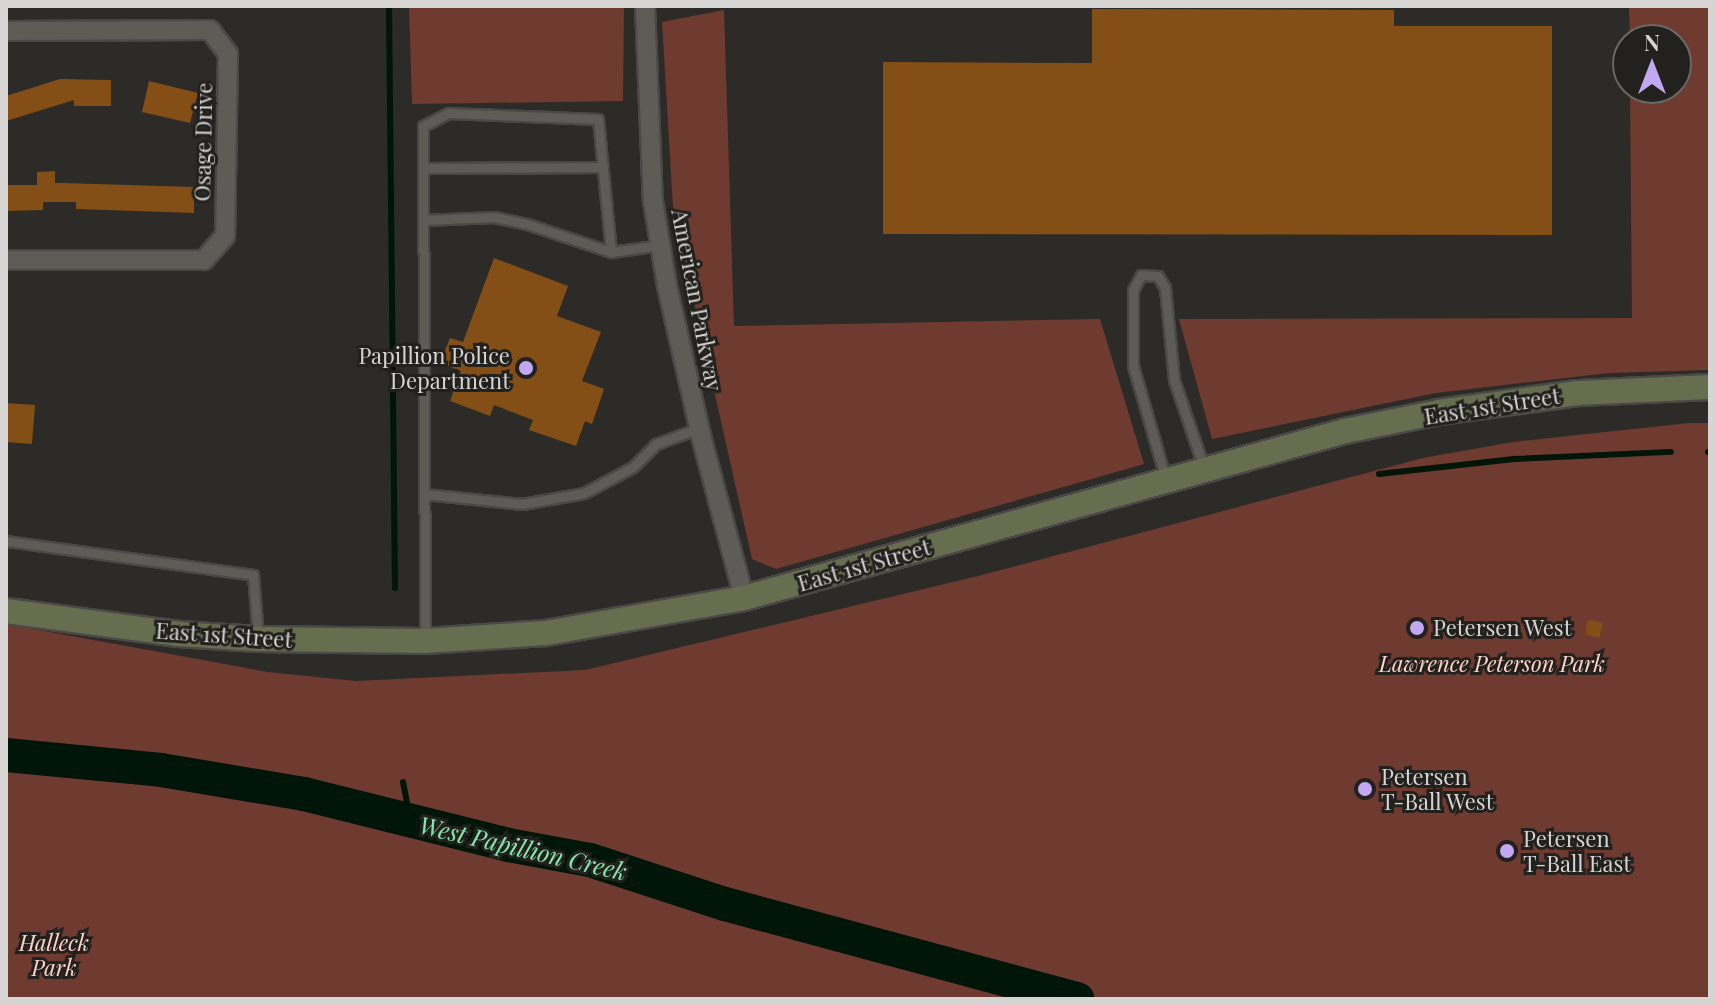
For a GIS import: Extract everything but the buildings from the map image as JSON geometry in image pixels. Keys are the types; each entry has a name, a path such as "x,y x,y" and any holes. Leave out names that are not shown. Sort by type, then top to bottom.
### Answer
{"main road":[{"name":"East 1st Street","path":"6,611 178,634 258,639 425,641 546,633 744,598 1345,431 1439,412 1578,393 1710,387"}],"street":[{"name":"American Parkway","path":"645,6 653,201 660,245 699,428 744,598"},
{"name":"Osage Drive","path":"6,31 210,30 228,54 225,236 204,260 6,260"}],"lane":[{"path":"425,641 423,126 449,113 598,119 611,252"},
{"path":"423,168 603,167"},
{"path":"423,220 494,217 527,224 611,252 660,245"},
{"path":"1166,480 1133,366 1133,290 1141,275 1158,276 1165,288 1174,380 1205,470"},
{"path":"424,494 522,504 584,493 633,467 656,444 699,428"},
{"path":"6,541 253,575 258,639"}],"green space":[{"path":"409,6 624,6 623,101 412,104"},
{"path":"1629,6 1710,6 1710,370 1609,373 1436,393 1212,439 1179,319 1632,318 1630,104 1692,104 1692,24 1630,24"},
{"path":"724,10 734,326 1100,319 1144,464 776,569 752,559 673,208 662,22"},
{"path":"1710,423 1710,999 6,999 6,624 268,672 356,681 585,670 978,576 1423,458 1513,442"}],"waterway":[{"path":"389,6 395,588"},
{"path":"1379,474 1514,459 1671,452"},
{"name":"West Papillion Creek","path":"6,755 161,770 304,794 508,845 590,860 725,904 1077,999"},
{"path":"403,782 410,819"}],"place":[{"name":"Papillion Police Department","path":"526,368"},
{"name":"Petersen West","path":"1417,628"},
{"name":"Petersen T-Ball West","path":"1365,789"},
{"name":"Petersen T-Ball East","path":"1507,851"}],"park label":[{"name":"Lawrence Peterson Park","path":"1492,664"},
{"name":"Halleck Park","path":"54,954"}]}
